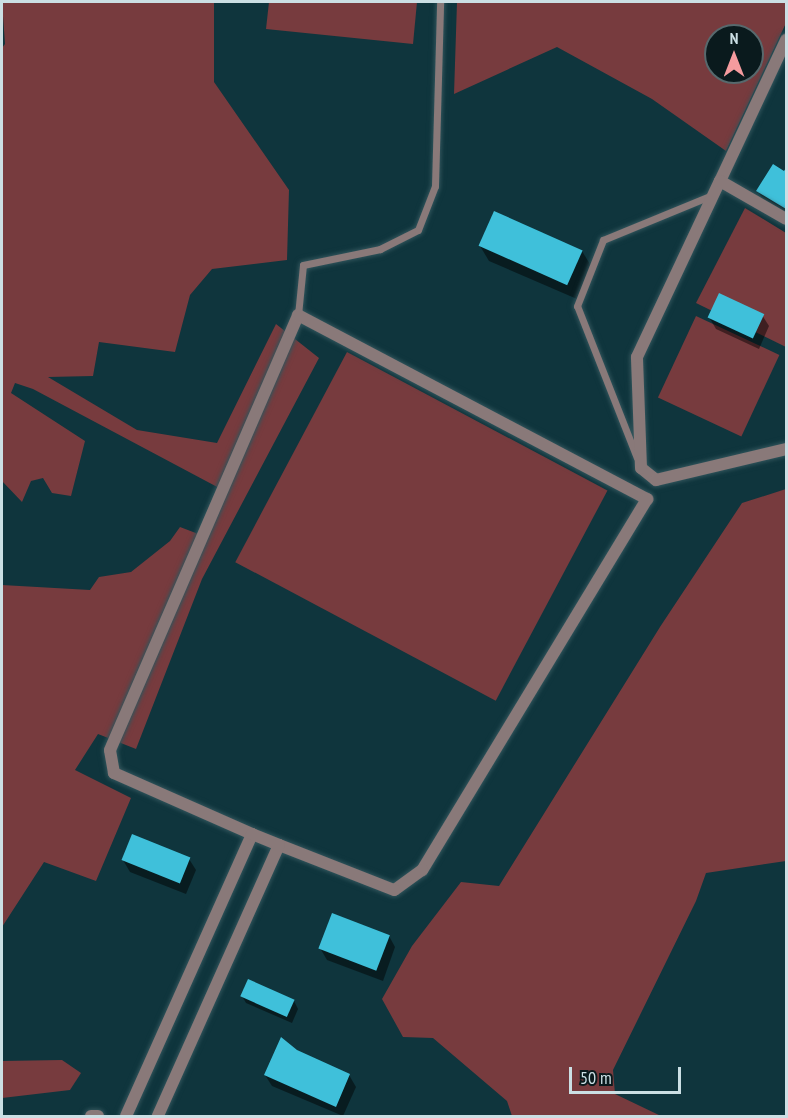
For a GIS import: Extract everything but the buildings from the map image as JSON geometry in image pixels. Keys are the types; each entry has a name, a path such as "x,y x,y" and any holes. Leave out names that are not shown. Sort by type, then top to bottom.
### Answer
{"street":[{"path":"656,480 641,468 637,357 786,40"},
{"path":"720,182 786,219"},
{"path":"647,499 298,315 110,750 114,773 252,834 394,890 422,870 647,499 656,480"},
{"path":"656,480 786,449"},
{"path":"126,1116 252,834"},
{"path":"158,1116 279,845"},
{"path":"92,1116 98,1116"}],"lane":[{"path":"298,315 303,265 380,249 418,230 435,186 440,2"},
{"path":"641,468 577,306 603,240 714,194"}],"shaded area":[{"path":"2,2 214,2 214,82 289,190 287,260 212,269 190,295 175,352 99,342 93,376 48,377 137,430 217,443 276,324 319,358 202,579 136,749 98,734 75,770 131,798 96,881 44,862 2,927 2,585 90,590 99,577 131,572 170,541 180,527 201,535 221,489 33,389 15,383 11,393 85,441 71,496 52,493 43,478 31,481 22,502 2,481 2,48 5,44"},
{"path":"269,2 417,2 413,44 266,29"},
{"path":"457,2 786,2 786,23 764,70 764,24 704,24 704,84 757,84 726,151 652,99 557,47 454,94"},
{"path":"745,208 786,233 786,347 696,303"},
{"path":"696,316 779,355 741,436 658,398"},
{"path":"347,352 607,490 496,701 235,562"},
{"path":"786,489 786,861 706,873 696,901 613,1070 615,1094 661,1116 512,1116 507,1101 433,1038 403,1037 382,999 412,946 461,882 499,886 660,627 742,503"},
{"path":"62,1060 81,1073 70,1090 2,1098 2,1061"}]}
